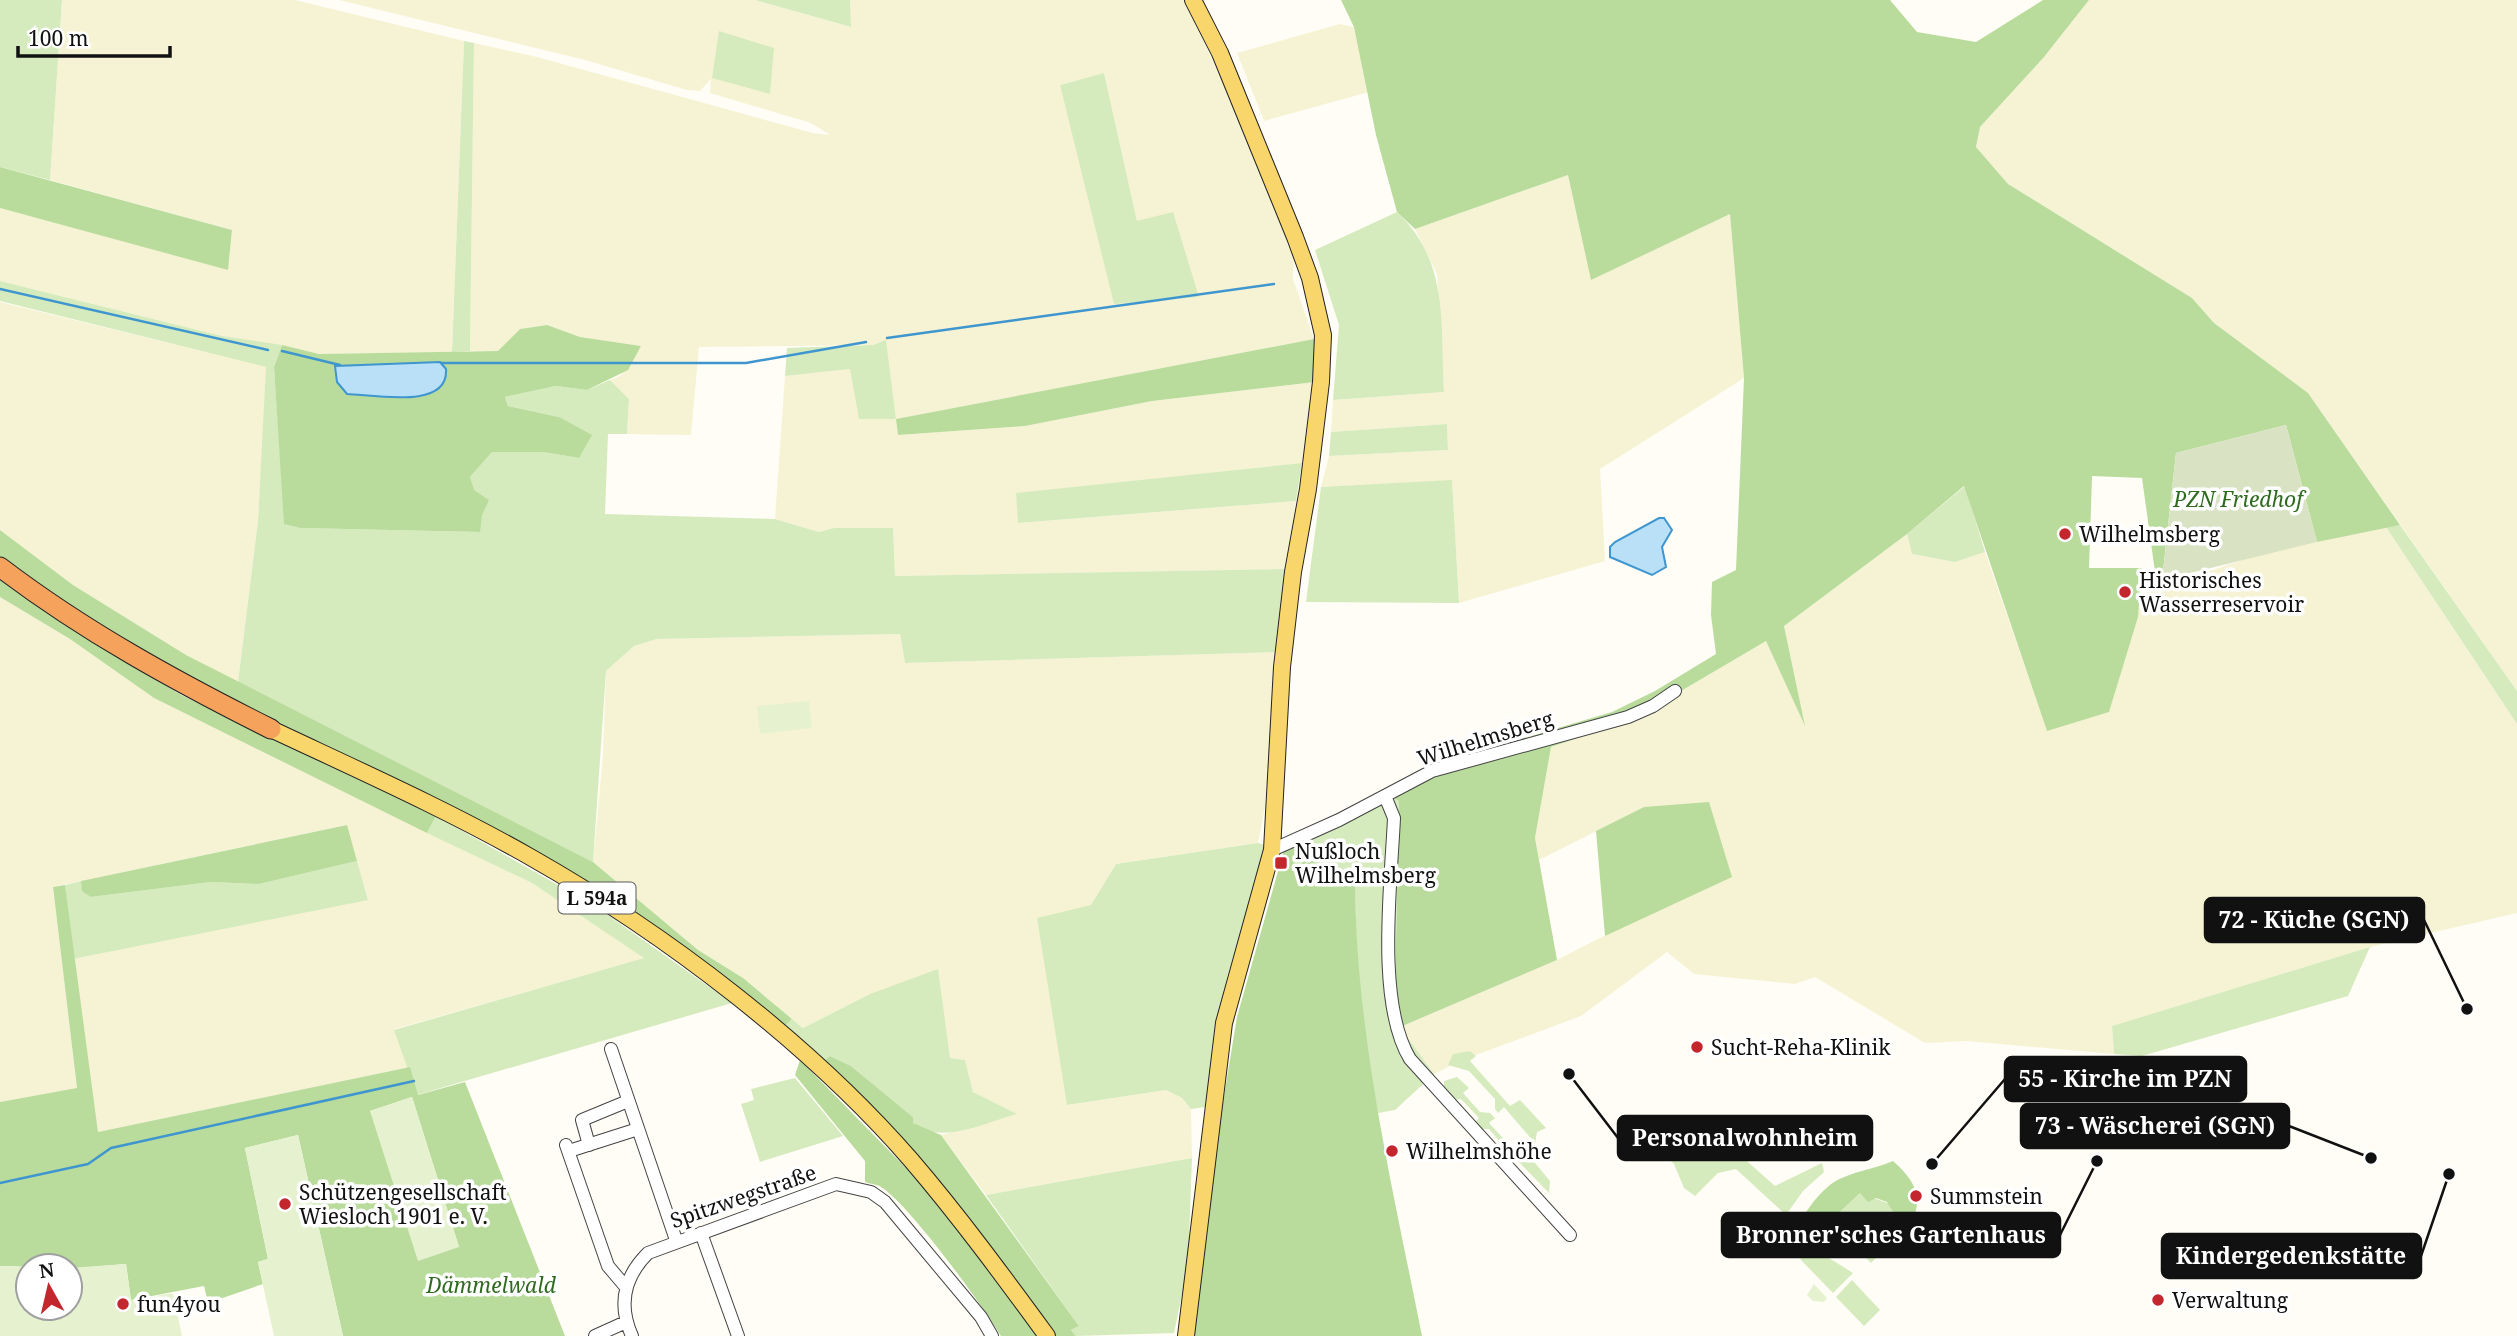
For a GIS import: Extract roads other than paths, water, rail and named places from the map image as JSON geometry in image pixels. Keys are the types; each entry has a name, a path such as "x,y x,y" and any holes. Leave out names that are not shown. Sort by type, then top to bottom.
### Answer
{"highway":[{"name":"L 594a","path":"0,567 39,597 170,678 271,729"}],"main road":[{"path":"1186,1336 1224,1023 1272,850 1282,667 1293,572 1308,489 1321,382 1323,335 1310,278 1295,237 1220,53 1193,0"},
{"name":"L 594a","path":"271,729 531,857 614,908 694,964 785,1038 911,1160 1047,1336"}],"street":[{"name":"Wilhelmsberg","path":"1272,850 1432,771 1628,717 1653,706 1675,691"},
{"path":"1385,796 1394,818 1390,958 1393,1017 1403,1047 1570,1235"},
{"path":"611,1049 676,1240"},
{"path":"589,1145 582,1120 628,1101"},
{"path":"632,1336 623,1305 625,1286 608,1266 568,1148 589,1145 638,1129"},
{"name":"Spitzwegstraße","path":"625,1286 637,1264 648,1253 676,1240 836,1184 871,1192 885,1202 981,1317 992,1336"},
{"path":"701,1233 738,1336"},
{"path":"595,1336 626,1322"}],"water":[{"path":"440,362 446,369 444,382 436,390 408,397 347,394 337,382 335,366"},
{"path":"1659,518 1664,518 1672,530 1662,547 1666,567 1652,575 1610,557 1610,547 1615,542"}],"waterway":[{"path":"887,338 1274,284"},
{"path":"0,289 268,350"},
{"path":"441,363 746,363 866,342"},
{"path":"282,351 340,365"},
{"path":"0,1183 88,1164 111,1148 414,1081"}],"place":[{"name":"Wilhelmsberg","path":"2065,534"},
{"name":"Historisches Wasserreservoir","path":"2125,592"},
{"name":"Nußloch Wilhelmsberg","path":"1281,863"},
{"name":"72 - Küche (SGN)","path":"2467,1009"},
{"name":"Sucht-Reha-Klinik","path":"1697,1047"},
{"name":"Personalwohnheim","path":"1569,1074"},
{"name":"Wilhelmshöhe","path":"1392,1151"},
{"name":"73 - Wäscherei (SGN)","path":"2371,1158"},
{"name":"Bronner'sches Gartenhaus","path":"2097,1161"},
{"name":"55 - Kirche im PZN","path":"1932,1164"},
{"name":"Kindergedenkstätte","path":"2449,1174"},
{"name":"Summstein","path":"1916,1196"},
{"name":"Schützengesellschaft Wiesloch 1901 e. V.","path":"285,1204"},
{"name":"Verwaltung","path":"2158,1300"},
{"name":"fun4you","path":"123,1304"}],"park label":[{"name":"PZN Friedhof","path":"2238,499"},
{"name":"Dämmelwald","path":"491,1285"}]}
